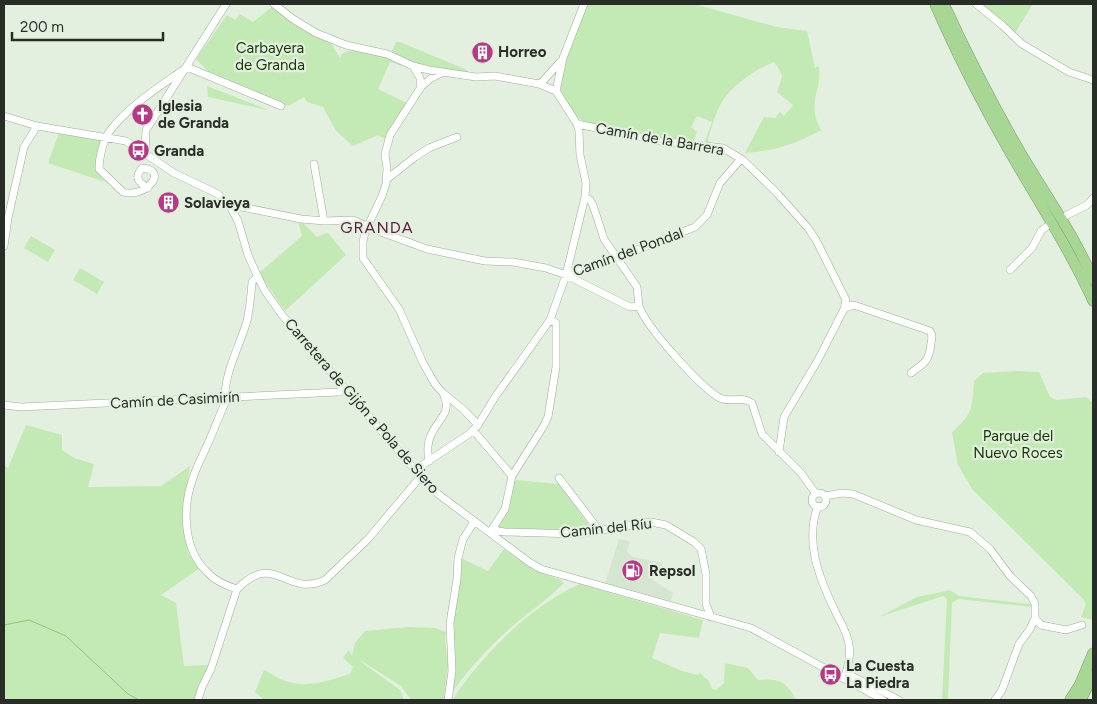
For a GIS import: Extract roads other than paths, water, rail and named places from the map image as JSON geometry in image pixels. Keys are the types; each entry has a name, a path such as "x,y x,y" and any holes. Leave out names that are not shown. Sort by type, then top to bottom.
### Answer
{"highway":[{"path":"935,4 967,74 1011,154 1064,242 1093,301"},
{"path":"944,4 975,69 1019,149 1072,237 1093,279"},
{"path":"1070,700 1080,684 1093,653"},
{"path":"1080,700 1093,675"},
{"path":"1086,700 1093,686"}],"street":[{"path":"143,149 146,130 226,4"},
{"path":"277,4 293,19 316,33 330,37 346,46 386,54 413,66 443,72 476,77 495,76 539,84 556,91 577,124 580,155 586,183 585,197 566,275 550,320 495,397 476,428 415,470"},
{"path":"556,91 563,58 584,4"},
{"path":"976,4 1022,44 1068,72 1093,80"},
{"path":"539,84 543,82 563,58"},
{"path":"413,66 420,78 421,87"},
{"path":"148,188 141,192 125,193 99,169 99,162 107,137 119,122 151,94 187,67"},
{"path":"187,67 280,106"},
{"path":"426,463 431,434 444,416 447,407 446,399 429,375 399,308 363,258 363,242 387,179 385,154 390,135 421,87 430,78 443,72"},
{"path":"151,94 158,93 163,96 162,106"},
{"name":"Carretera de Gijón a Pola de Siero","path":"4,116 37,126 118,139 143,149 174,173 214,190 231,208 238,221 248,255 265,291 345,389 438,494 474,522 491,530 529,562 541,569 751,628 845,676 883,700"},
{"path":"118,139 116,127 119,122"},
{"name":"Camín de la Barrera","path":"577,124 660,141 723,148 741,158 777,193 808,228 846,300 844,309"},
{"path":"4,246 8,218 24,147 37,126"},
{"path":"387,179 415,157 430,148 457,137"},
{"name":"Camín del Pondal","path":"566,275 573,271 617,258 700,224 707,215 720,183 741,158"},
{"path":"314,164 324,221"},
{"path":"585,197 590,200 593,206 604,239 637,287 640,310 656,333 712,393 722,399 745,399 752,403 762,434 801,473 816,494"},
{"path":"1067,214 1087,205 1093,198"},
{"path":"231,208 237,206 291,218 324,221 347,219 427,249 485,261 514,262 566,275 630,306 639,306"},
{"path":"1010,270 1032,248 1041,231 1046,227"},
{"path":"237,590 210,575 203,568 194,552 187,529 186,506 193,478 224,404 224,394 237,346 249,313 252,282 258,276"},
{"path":"779,452 784,417 818,360 844,309 852,305 857,306 930,331 932,338 930,356 927,361 911,373"},
{"path":"491,530 505,509 512,476 544,427 550,408 556,367 556,323 550,320"},
{"name":"Camín de Casimirín","path":"4,405 21,407 224,398 339,392 345,389"},
{"path":"443,393 464,410 512,476"},
{"path":"404,457 426,463"},
{"path":"198,700 211,669 237,590 249,579 263,573 275,574 301,585 312,585 326,580 368,540 421,476"},
{"path":"559,478 595,525 596,530"},
{"path":"816,494 820,493 825,496 842,493 853,494 916,520 970,532 990,549 1010,576 1030,596 1035,604 1035,618 1017,649 1002,690 996,700"},
{"path":"816,494 813,502 818,506"},
{"path":"825,496 824,504 818,506 814,516 813,551 817,567 849,642 849,661 845,676 899,700"},
{"path":"448,700 452,671 450,623 457,579 458,558 463,539 474,522"},
{"name":"Camín del Ríu","path":"491,530 578,534 651,522 671,528 694,542 702,553 706,574 706,604 711,617"},
{"path":"1035,618 1040,625 1066,630 1082,625"}],"waterway":[{"path":"4,625 29,620 66,636 128,694 139,700"}],"place":[{"name":"Horreo","path":"482,52"},
{"name":"Iglesia de Granda","path":"142,115"},
{"name":"Granda","path":"138,151"},
{"name":"Solavieya","path":"168,203"},
{"name":"Repsol","path":"633,571"},
{"name":"La Cuesta La Piedra","path":"830,675"}],"district":[{"name":"GRANDA","path":"377,227"}],"park label":[{"name":"Carbayera de Granda","path":"270,56"},
{"name":"Parque del Nuevo Roces","path":"1018,444"}]}
